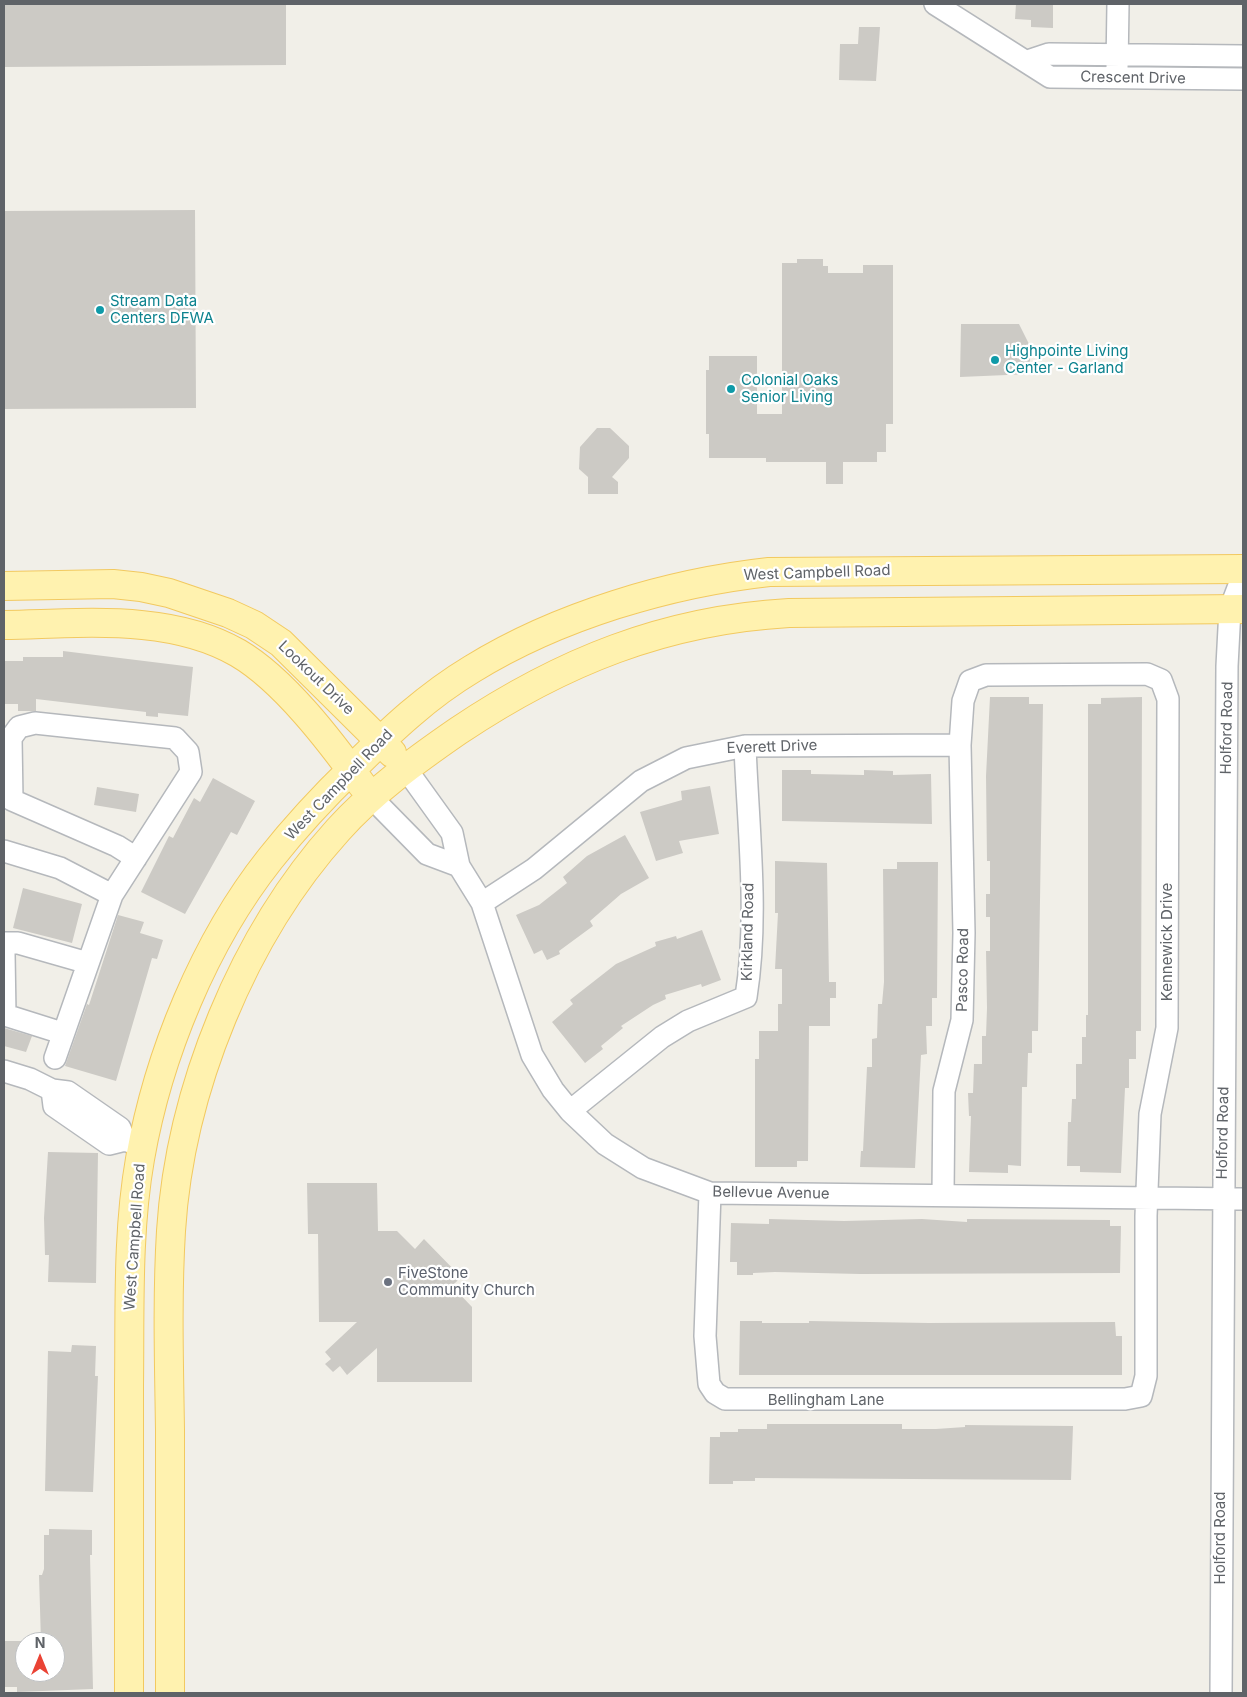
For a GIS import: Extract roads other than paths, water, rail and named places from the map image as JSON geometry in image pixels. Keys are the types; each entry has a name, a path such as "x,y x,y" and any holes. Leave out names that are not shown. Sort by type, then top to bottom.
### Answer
{"main road":[{"name":"West Campbell Road","path":"129,1693 130,1271 135,1193 134,1144 155,1097 196,979 214,944 268,861 306,815 380,740 418,706 494,656 574,620 651,594 717,579 770,572 1243,569"},
{"name":"Lookout Drive","path":"4,586 113,584 159,591 200,603 254,625 281,643 380,740 406,769"},
{"name":"West Campbell Road","path":"170,1693 169,1307 171,1230 182,1155 195,1094 229,1005 266,929 284,898 338,829 406,769 474,720 547,677 624,645 685,628 761,615 789,613 1236,609"},
{"path":"4,625 136,624 194,634 218,643 259,668 306,714 371,798"},
{"path":"347,708 378,712 418,706"},
{"path":"134,1144 182,1155"}],"street":[{"name":"Crescent Drive","path":"935,4 1028,61 1050,77 1243,79"},
{"path":"1117,78 1118,4"},
{"name":"Crescent Drive","path":"1028,61 1049,54 1243,56"},
{"name":"Holford Road","path":"1220,1693 1233,1199 1236,609 1243,575"},
{"name":"Kennewick Drive","path":"970,681 986,675 1147,674 1161,680 1168,699 1167,1028 1150,1114 1147,1197 1146,1376 1141,1396"},
{"name":"Pasco Road","path":"943,1194 944,1091 962,1020 964,933 960,744 963,700 970,681"},
{"path":"55,1058 62,1033 112,895 136,858 191,772 188,752 175,738 35,723 19,727 11,738 12,800 117,846 136,858"},
{"name":"Everett Drive","path":"482,903 534,869 641,781 686,758 745,746 960,744"},
{"name":"Kirkland Road","path":"570,1111 662,1037 688,1020 746,997 751,966 751,914 745,746"},
{"name":"Bellevue Avenue","path":"406,769 452,833 459,866 482,903 532,1055 570,1111 606,1144 643,1168 710,1193 943,1194 1233,1199"},
{"path":"371,798 427,854 459,866"},
{"path":"4,851 60,868 112,895"},
{"path":"4,943 18,943 88,963"},
{"path":"4,953 5,1015 62,1033"},
{"path":"4,1071 30,1079 52,1090 68,1092 96,1124 120,1128 134,1144"},
{"name":"Bellingham Lane","path":"710,1193 705,1336 710,1384 715,1394 725,1399 1125,1399 1141,1396"}],"place":[{"name":"Stream Data Centers DFWA","path":"100,310"},
{"name":"Highpointe Living Center - Garland","path":"995,360"},
{"name":"Colonial Oaks Senior Living","path":"731,389"},
{"name":"FiveStone Community Church","path":"388,1282"}]}
